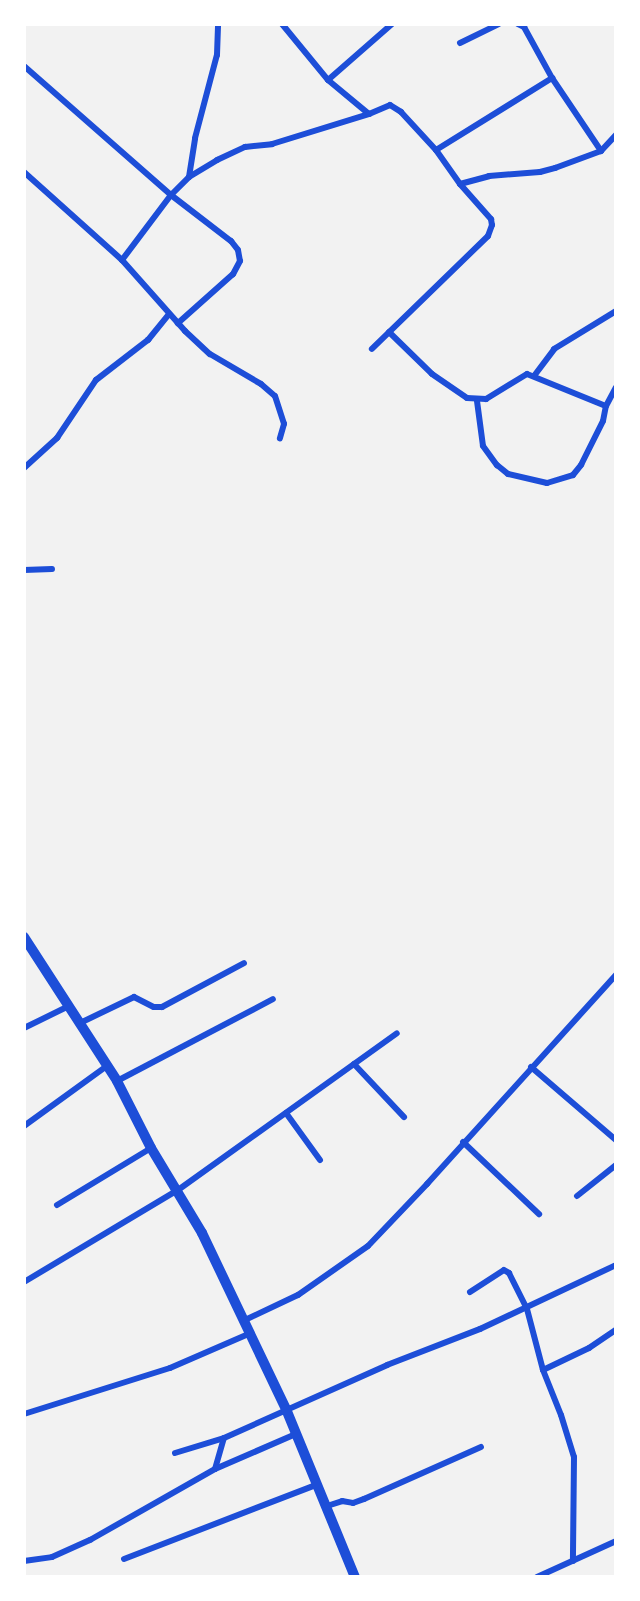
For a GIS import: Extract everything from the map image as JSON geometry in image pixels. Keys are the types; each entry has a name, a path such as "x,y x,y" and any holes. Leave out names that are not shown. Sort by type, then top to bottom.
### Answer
{"street":[{"path":"189,177 195,138 218,55 218,24"},
{"path":"282,24 328,80 369,114"},
{"path":"328,80 392,24"},
{"path":"460,43 499,24"},
{"path":"523,25 552,78 601,151"},
{"path":"24,66 171,195 231,241 238,250 240,261 233,274 178,323"},
{"path":"436,150 552,78"},
{"path":"122,260 171,195 189,177 217,160 245,147 272,144 369,114 390,105 401,112 436,150 460,184 491,219 488,236 372,349"},
{"path":"460,184 489,176 540,172 601,151 616,135"},
{"path":"24,172 122,260 169,314 210,354 261,384 275,396 284,424 280,438"},
{"path":"534,376 554,349 616,310"},
{"path":"24,468 57,438 96,380 148,340 169,314"},
{"path":"389,332 448,387 467,399 477,401 486,399 527,374 606,406"},
{"path":"477,401 483,446 497,465 508,474 548,483 573,475 581,465 603,422 606,406 616,387"},
{"path":"24,570 52,569"},
{"path":"24,937 117,1081 151,1148 178,1190 251,1333 327,1506 355,1577"},
{"path":"80,1023 97,1017 134,997 154,1007 162,1006 244,963"},
{"path":"245,1320 298,1295 368,1246 616,975"},
{"path":"117,1081 273,999"},
{"path":"24,1028 69,1006"},
{"path":"24,1282 178,1190 397,1033"},
{"path":"354,1064 404,1117"},
{"path":"24,1125 107,1066"},
{"path":"531,1067 616,1140"},
{"path":"286,1113 320,1160"},
{"path":"464,1142 539,1214"},
{"path":"57,1205 151,1148"},
{"path":"577,1196 616,1165"},
{"path":"175,1453 224,1438 285,1409 527,1309 616,1266"},
{"path":"470,1292 506,1271 527,1309 543,1370 574,1456 573,1561"},
{"path":"543,1370 589,1348 616,1330"},
{"path":"24,1414 170,1368 251,1333"},
{"path":"24,1561 52,1557 90,1540 215,1469 296,1434"},
{"path":"215,1469 224,1438"},
{"path":"327,1506 342,1501 353,1503 364,1499 481,1447"},
{"path":"124,1559 316,1485"},
{"path":"541,1576 616,1541"}]}
